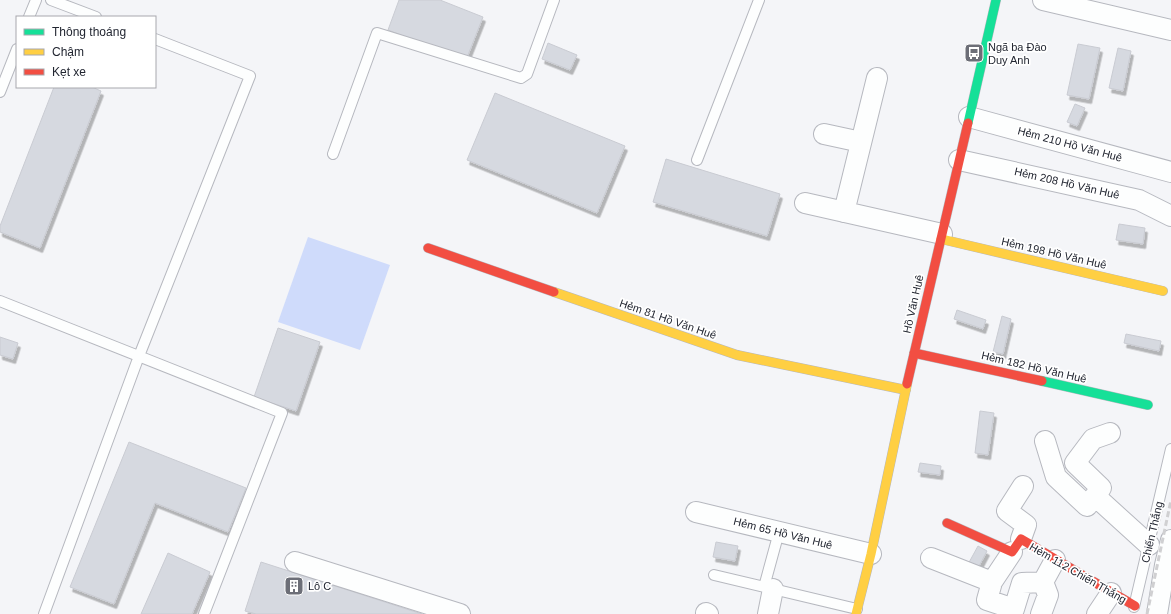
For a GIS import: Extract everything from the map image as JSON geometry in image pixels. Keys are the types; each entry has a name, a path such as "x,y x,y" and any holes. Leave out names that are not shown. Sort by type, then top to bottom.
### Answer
{"street":[{"name":"Hồ Văn Huê","path":"857,612 871,554 914,353 996,0"},
{"path":"1043,0 1171,30"},
{"path":"844,212 877,78"},
{"name":"Hẻm 210 Hồ Văn Huê","path":"969,117 1171,172"},
{"path":"824,134 861,142"},
{"name":"Hẻm 208 Hồ Văn Huê","path":"959,160 1139,200 1170,223"},
{"path":"805,203 941,237"},
{"name":"Hẻm 198 Hồ Văn Huê","path":"941,237 1163,291"},
{"name":"Hẻm 81 Hồ Văn Huê","path":"428,248 737,355 906,390"},
{"name":"Hẻm 182 Hồ Văn Huê","path":"914,353 1148,405"},
{"path":"1045,440 1056,477 1087,506 1101,488 1075,463 1093,439 1110,433"},
{"name":"Hẻm 112 Chiến Thắng","path":"1023,486 1007,511 1026,525 1016,546 992,582 986,600 1014,609 1022,583 1043,582"},
{"path":"1095,496 1149,545"},
{"name":"Hẻm 65 Hồ Văn Huê","path":"696,512 871,554"},
{"name":"Hẻm 112 Chiến Thắng","path":"947,523 1055,560 1111,593 1134,610"},
{"path":"1158,614 1165,565 1171,540"},
{"path":"931,558 992,582"},
{"path":"1041,614 1048,595 1043,582 1055,560"},
{"path":"295,562 460,614"},
{"path":"768,588 768,614"},
{"path":"1097,614 1111,593"}],"lane":[{"path":"29,16 36,0"},
{"path":"333,154 377,33 521,78 527,74 554,0"},
{"path":"697,160 758,0"},
{"path":"55,1 93,16"},
{"path":"44,614 139,356 250,76 156,40"},
{"path":"0,92 16,51"},
{"path":"0,301 282,414 204,614"},
{"name":"Chiến Thắng","path":"1134,610 1171,449"},
{"path":"768,588 779,532"},
{"path":"714,575 857,612"}],"shaded area":[{"path":"308,237 390,265 360,350 278,322"}],"building":[{"path":"399,0 440,0 483,17 466,60 388,30"},
{"path":"548,43 577,55 570,70 542,59"},
{"path":"1078,44 1100,48 1089,99 1067,95"},
{"path":"1118,48 1131,51 1123,91 1109,88"},
{"path":"54,88 94,88 101,91 40,248 0,232 0,226"},
{"path":"495,93 625,146 597,213 467,160"},
{"path":"1075,104 1085,108 1077,126 1067,122"},
{"path":"666,159 780,194 767,236 653,202"},
{"path":"1119,224 1145,228 1143,244 1116,240"},
{"path":"957,310 986,320 983,329 954,319"},
{"path":"1002,316 1011,319 1003,354 993,352"},
{"path":"278,328 320,342 296,411 254,397"},
{"path":"1126,334 1161,341 1159,351 1124,343"},
{"path":"0,337 18,343 13,359 0,355"},
{"path":"980,411 994,413 988,455 975,453"},
{"path":"129,442 246,488 228,532 155,503 114,604 70,587"},
{"path":"920,463 941,466 940,475 918,472"},
{"path":"716,542 738,546 735,561 713,557"},
{"path":"978,546 987,551 976,572 967,566"},
{"path":"168,553 210,572 192,614 141,614"},
{"name":"Lô C","path":"261,562 422,614 256,614 245,611"}],"railway":[{"path":"1147,614 1171,500"}],"traffic: fast":[{"path":"968,123 996,0"},
{"path":"1042,381 1148,405"}],"traffic: slow":[{"path":"941,239 1163,291"},
{"path":"554,292 737,355 906,390"},
{"path":"856,614 871,554 907,384"}],"traffic: jam":[{"path":"907,384 968,123"},
{"path":"428,248 554,292"},
{"path":"914,353 1042,381"},
{"path":"947,523 1012,552 1021,539 1135,606"}],"place":[{"name":"Ngã ba Đào Duy Anh","path":"974,53"},
{"name":"Lô C","path":"294,586"}]}
